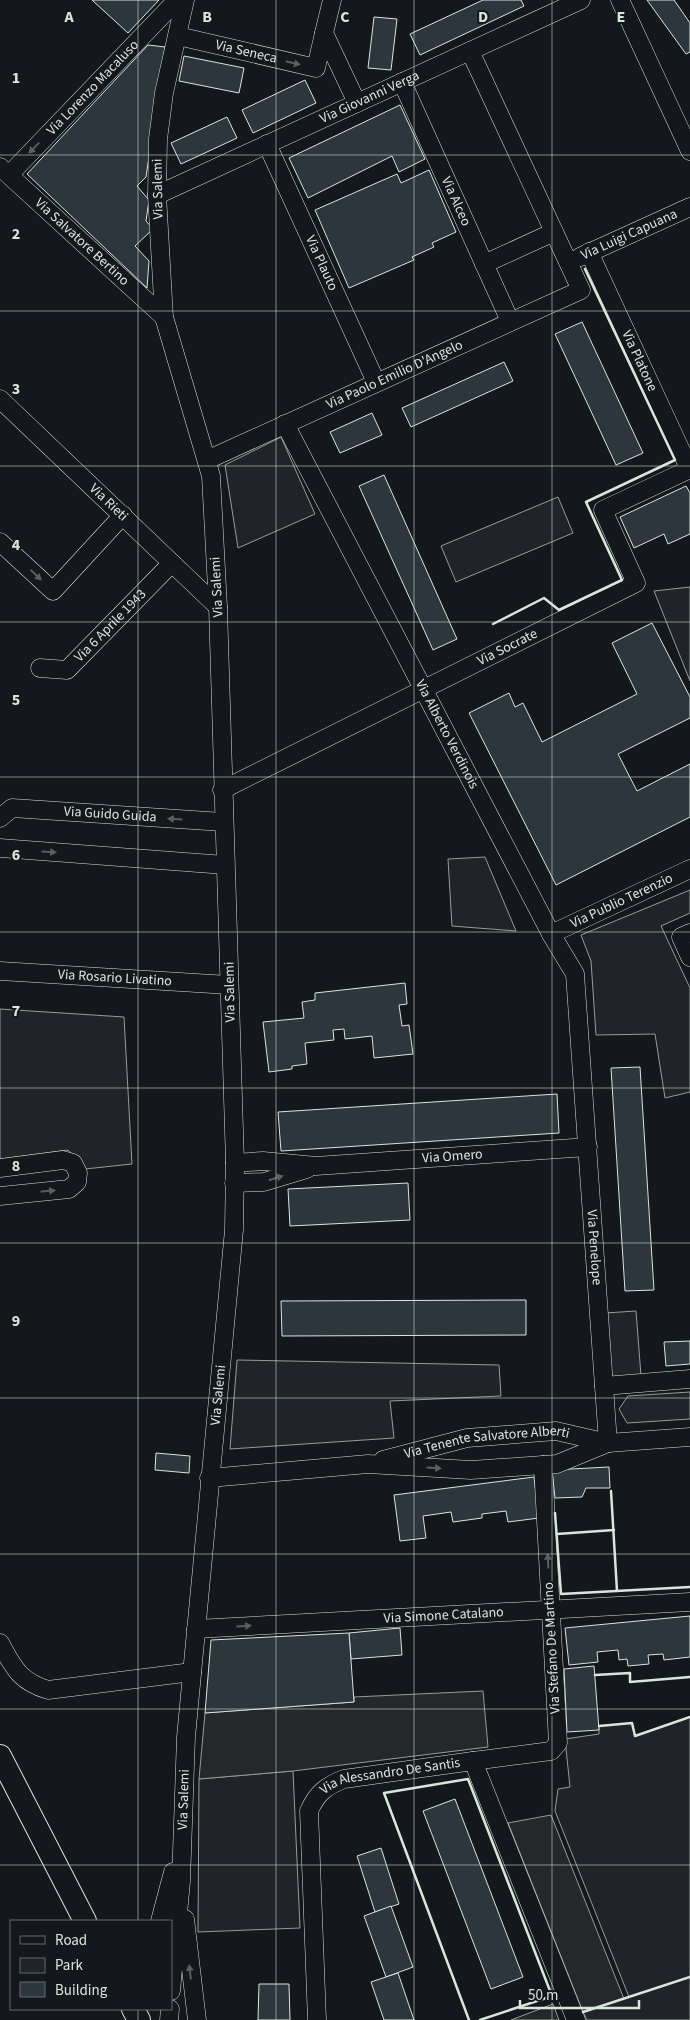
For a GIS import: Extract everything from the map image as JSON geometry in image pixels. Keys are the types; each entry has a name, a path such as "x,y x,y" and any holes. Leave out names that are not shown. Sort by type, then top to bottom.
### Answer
{"main road":[{"path":"0,1756 84,1920"}],"street":[{"name":"Via Lorenzo Macaluso","path":"4,171 178,0"},
{"name":"Via Salemi","path":"172,1955 181,1881 181,1837 192,1672 234,1230 234,1163 218,607 211,476 208,460 164,317 157,195 158,139 164,93 185,0"},
{"path":"332,0 324,33 357,103"},
{"name":"Via Giovanni Verga","path":"157,195 581,0"},
{"path":"620,0 690,150"},
{"name":"Via Seneca","path":"178,36 316,68 324,33"},
{"path":"470,51 568,262"},
{"name":"Via Alceo","path":"402,82 510,321"},
{"name":"Via Plauto","path":"268,144 376,382"},
{"name":"Via Salvatore Bertino","path":"4,171 164,317"},
{"name":"Via Luigi Capuana","path":"568,262 690,207"},
{"path":"484,264 554,232"},
{"name":"Via Platone","path":"589,252 690,469"},
{"name":"Via Paolo Emilio D'Angelo","path":"208,460 581,290 568,262"},
{"name":"Via Rieti","path":"0,399 218,607"},
{"name":"Via Alberto Verdinois","path":"285,424 551,934 575,974 582,1052"},
{"name":"Via Socrate","path":"222,790 636,583 603,510 690,469"},
{"path":"0,542 54,591 123,515"},
{"name":"Via 6 Aprile 1943","path":"40,668 67,670 172,563"},
{"name":"Via Guido Guida","path":"0,818 12,808 223,822"},
{"path":"0,848 225,865"},
{"name":"Via Publio Terenzio","path":"551,934 690,869"},
{"path":"690,933 681,937 690,957"},
{"name":"Via Rosario Livatino","path":"0,971 229,985"},
{"name":"Via Penelope","path":"582,1052 608,1443"},
{"name":"Via Omero","path":"316,1166 588,1147"},
{"path":"0,1168 63,1160 73,1163 78,1173 77,1182 69,1189 0,1196"},
{"path":"234,1163 263,1161 316,1166"},
{"path":"234,1183 264,1182 316,1166"},
{"path":"604,1386 690,1379"},
{"name":"Via Tenente Salvatore Alberti","path":"368,1464 468,1438 556,1431 608,1443 690,1437"},
{"name":"Via Tenente Salvatore Alberti","path":"209,1478 368,1464 471,1470 557,1464 608,1443"},
{"name":"Via Stefano De Martino","path":"473,1761 551,1751 558,1743 543,1465"},
{"name":"Via Simone Catalano","path":"196,1629 690,1602"},
{"path":"0,1643 19,1675 33,1686 48,1690 192,1672"},
{"name":"Via Alessandro De Santis","path":"317,2020 309,1811 316,1797 327,1786 344,1779 473,1761 576,2020"},
{"path":"160,1920 181,1837"},
{"path":"181,1881 197,2020"}],"green space":[{"path":"281,437 315,514 238,548 225,465"},
{"path":"558,497 573,533 456,582 441,546"},
{"path":"690,587 690,681 654,591"},
{"path":"485,857 516,931 452,926 448,859"},
{"path":"690,890 690,913 661,926 690,988 690,1092 665,1098 655,1034 596,1035 591,961 581,935"},
{"path":"0,1009 124,1017 132,1164 85,1169 68,1150 0,1159"},
{"path":"636,1311 641,1376 609,1378 605,1313"},
{"path":"237,1360 499,1365 501,1396 390,1401 394,1438 230,1449"},
{"path":"690,1392 690,1419 627,1423 619,1409 628,1396"},
{"path":"690,1717 690,2020 587,2020 583,2012 629,1997 555,1811 558,1789 570,1787 565,1739 599,1734 599,1726 632,1723 635,1736"},
{"path":"293,1771 300,1928 198,1932 199,1779"}],"shaded area":[{"path":"483,1691 488,1747 293,1771 199,1779 205,1713 354,1702 354,1697"},
{"path":"551,1815 624,1999 583,2012 508,1823"},
{"path":"553,2004 559,2020 511,2020"}],"building":[{"path":"92,0 159,0 128,33"},
{"path":"483,0 521,0 524,6 420,55 410,34"},
{"path":"647,0 674,0 690,23 690,52 686,54"},
{"path":"374,17 397,19 391,70 368,68"},
{"path":"148,45 165,47 146,177 137,186 149,200 146,221 153,229 135,246 149,261 147,288 27,174"},
{"path":"184,56 244,68 239,93 179,81"},
{"path":"305,80 316,103 253,133 242,110"},
{"path":"400,105 425,159 399,172 392,156 308,198 289,158"},
{"path":"227,117 237,138 181,164 171,143"},
{"path":"429,170 456,232 432,243 434,247 412,257 414,260 349,288 315,210 397,174 401,183"},
{"path":"582,322 643,453 616,465 555,334"},
{"path":"504,362 513,381 411,427 402,408"},
{"path":"372,413 382,435 340,453 330,432"},
{"path":"384,475 457,639 433,650 359,486"},
{"path":"686,486 690,493 690,534 668,544 664,534 634,548 620,517"},
{"path":"652,623 690,697 690,718 618,754 637,791 690,764 690,817 556,885 469,713 509,693 515,707 523,703 542,742 637,694 612,643"},
{"path":"405,983 407,1004 399,1005 402,1026 409,1025 413,1054 374,1058 372,1036 345,1039 344,1029 333,1030 334,1040 305,1043 307,1064 292,1066 292,1069 269,1072 263,1022 304,1018 302,1002 315,1000 315,993"},
{"path":"640,1067 654,1290 625,1291 611,1068"},
{"path":"557,1094 559,1133 281,1151 278,1112"},
{"path":"408,1183 410,1220 290,1226 288,1189"},
{"path":"526,1300 526,1335 282,1336 281,1301"},
{"path":"690,1341 690,1364 666,1366 664,1342"},
{"path":"156,1453 190,1456 189,1473 155,1470"},
{"path":"609,1467 610,1488 586,1488 582,1497 555,1498 552,1470"},
{"path":"534,1477 539,1518 508,1522 506,1511 482,1514 482,1518 453,1522 451,1512 423,1516 426,1538 400,1541 394,1495"},
{"path":"690,1616 690,1657 664,1660 663,1654 648,1655 649,1664 628,1666 627,1659 619,1660 618,1650 597,1652 598,1662 569,1665 565,1628"},
{"path":"400,1628 402,1655 351,1659 349,1633"},
{"path":"349,1633 354,1702 205,1713 211,1640"},
{"path":"594,1666 599,1730 567,1732 564,1669"},
{"path":"455,1799 523,1977 491,1989 423,1811"},
{"path":"381,1848 399,1904 375,1912 357,1856"},
{"path":"391,1906 413,1967 386,1977 364,1916"},
{"path":"398,1973 414,2020 384,2020 371,1982"},
{"path":"259,1984 289,1984 290,2020 258,2020"}],"wall":[{"path":"493,624 544,598 559,610 622,580 586,502 675,460 585,269"},
{"path":"611,1491 617,1591"},
{"path":"555,1513 561,1594 690,1587"},
{"path":"557,1534 614,1530"},
{"path":"595,1675 630,1673 630,1682 690,1677"},
{"path":"599,1726 632,1723 635,1736 690,1717"},
{"path":"469,2020 384,1793 468,1779 552,1996 480,2020"},
{"path":"583,2012 690,1977"}]}
